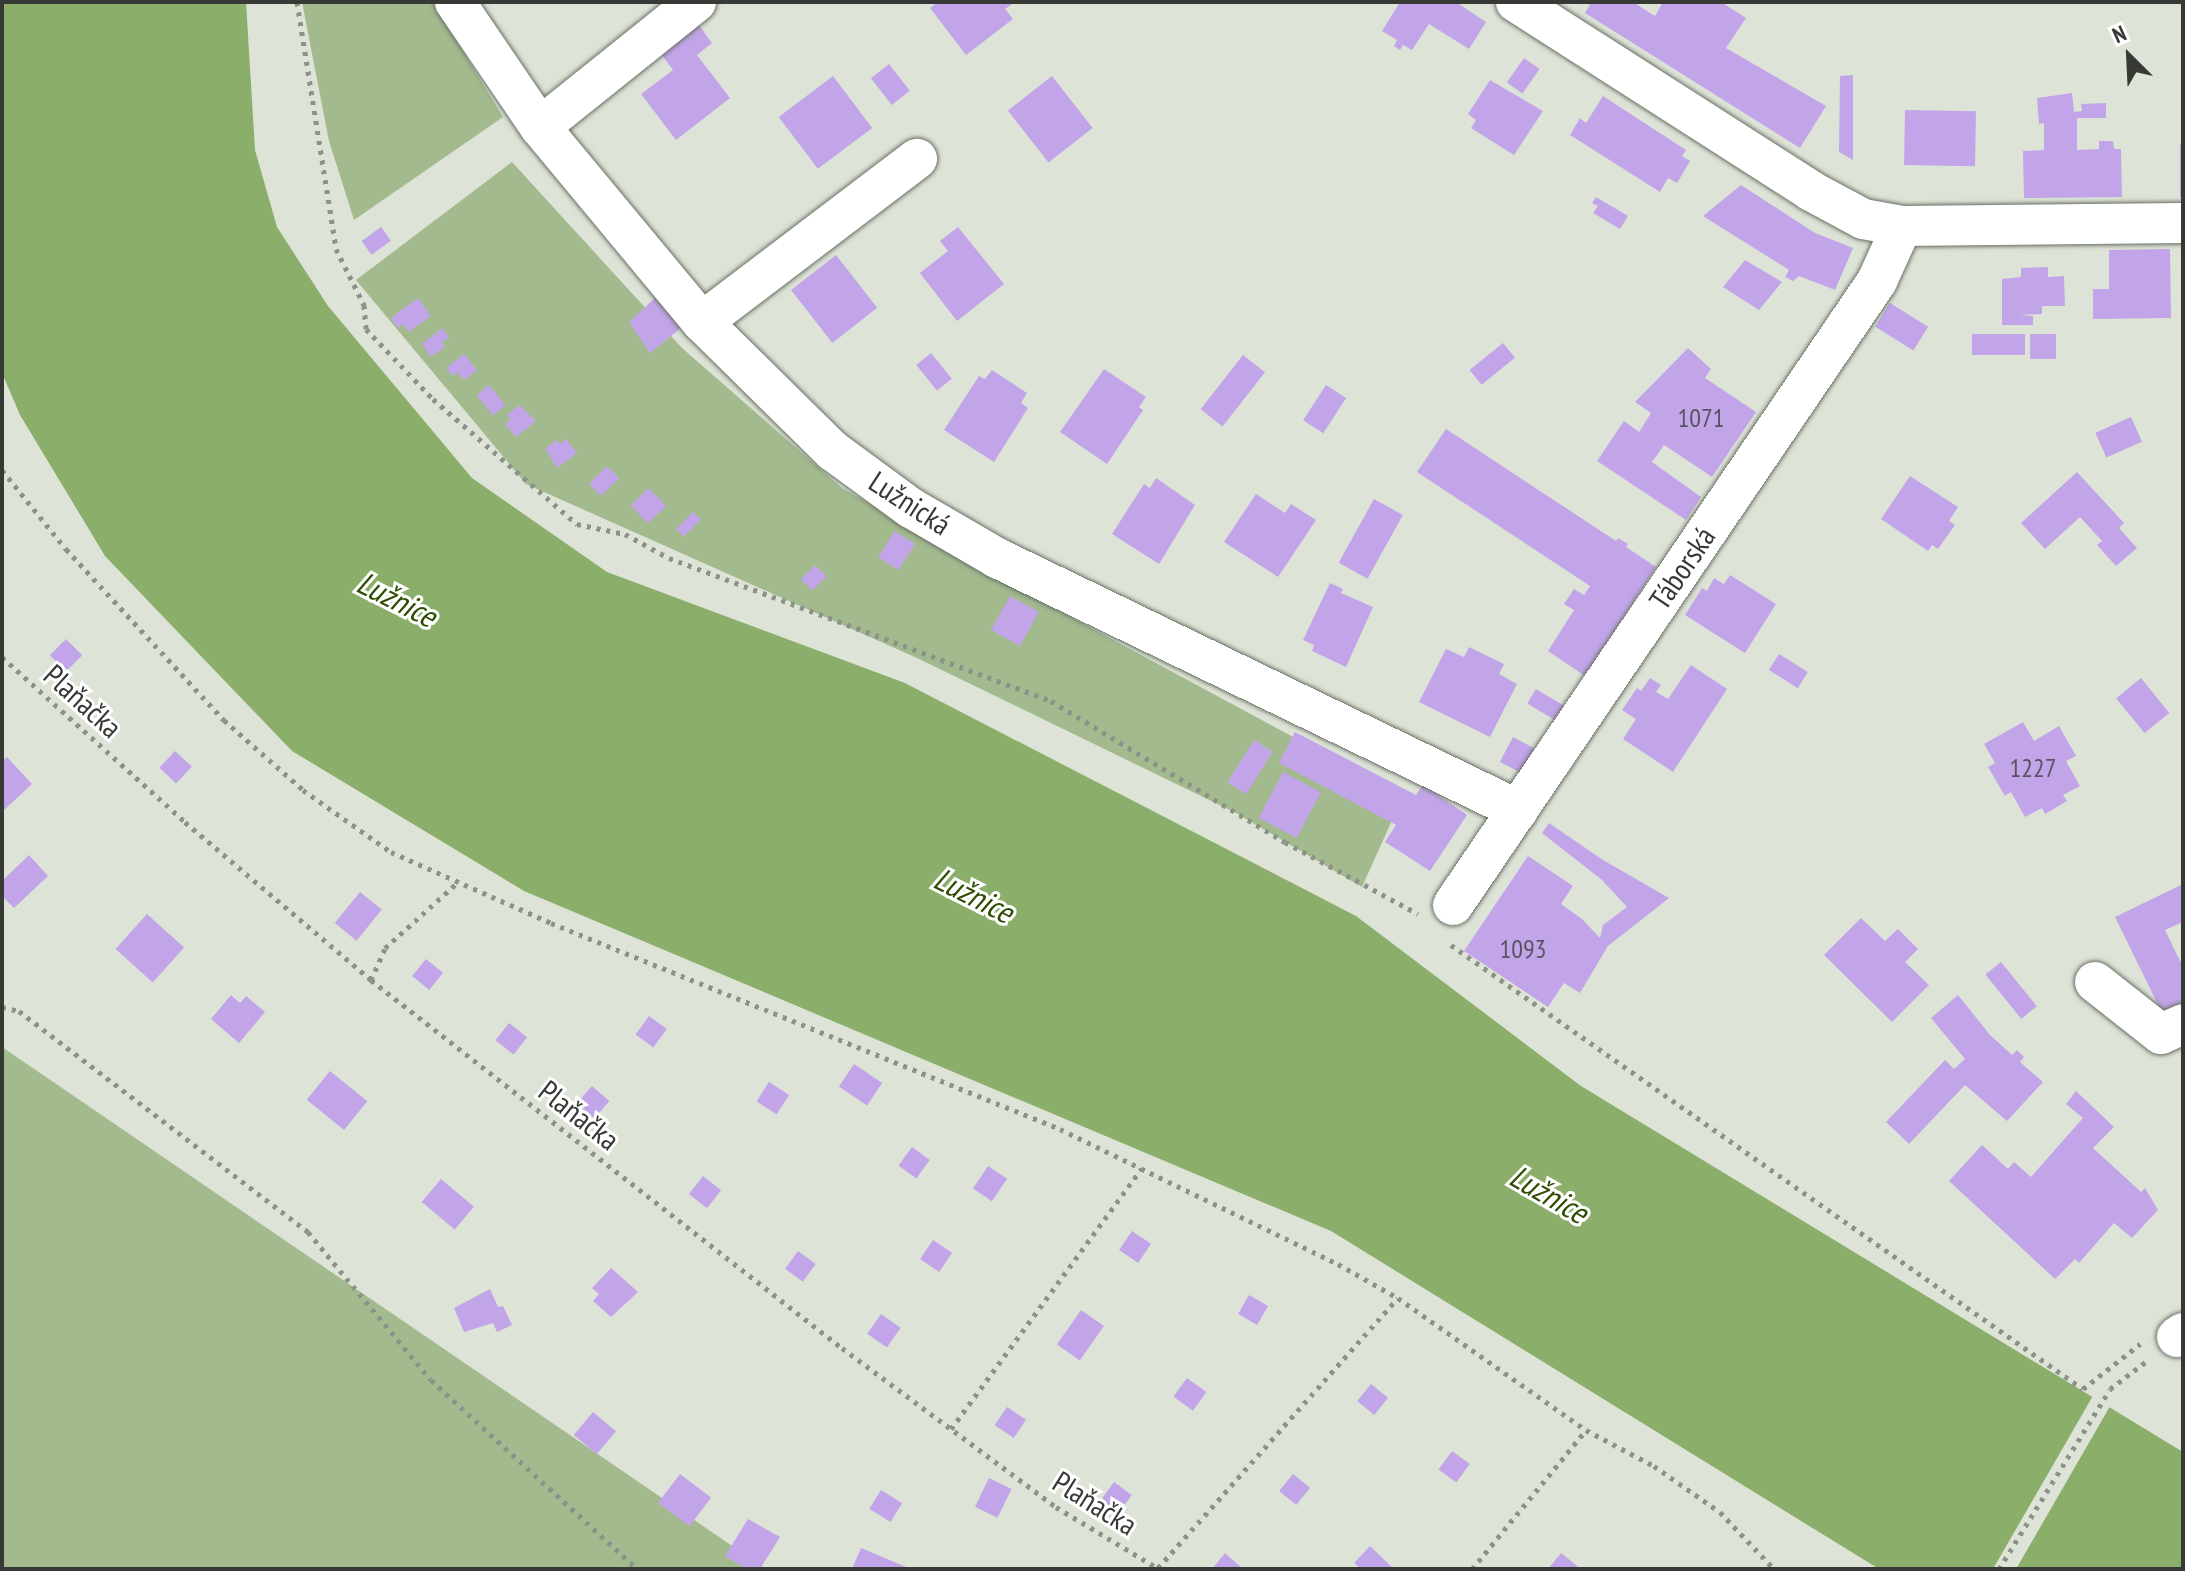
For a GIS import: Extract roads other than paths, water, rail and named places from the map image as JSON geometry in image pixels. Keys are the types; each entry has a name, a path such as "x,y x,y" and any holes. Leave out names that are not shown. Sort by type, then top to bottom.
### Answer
{"street":[{"name":"Lužnická","path":"455,2 540,127 702,322 833,451 911,508 997,558 1518,810"},
{"path":"540,127 696,2"},
{"path":"1516,2 1847,213 1879,224 2183,223"},
{"path":"702,322 917,159"},
{"name":"Táborská","path":"1438,911 1518,810 1877,281 1902,226"},
{"path":"2095,982 2161,1034 2183,1024"}],"water":[{"name":"Lužnice","path":"2,2 246,2 255,150 277,227 328,306 472,478 607,572 905,683 1356,916 1581,1086 2183,1452 2183,1569 1879,1569 1331,1231 524,891 292,751 105,556 20,415 2,373"}]}
